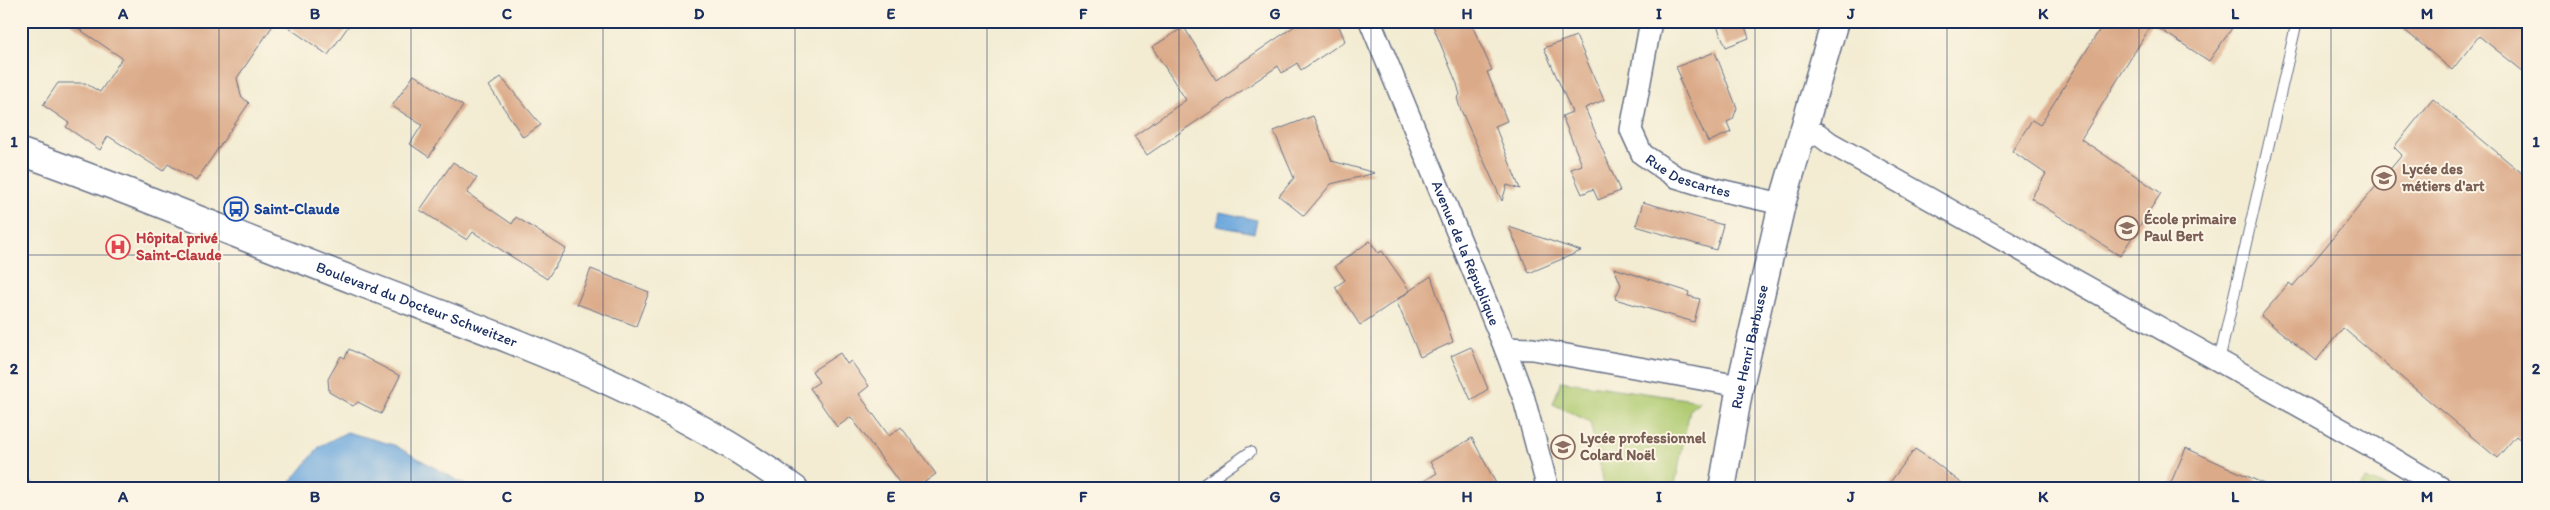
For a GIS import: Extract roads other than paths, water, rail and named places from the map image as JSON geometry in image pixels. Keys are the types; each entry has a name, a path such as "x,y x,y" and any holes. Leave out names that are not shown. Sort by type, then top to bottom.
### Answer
{"street":[{"name":"Avenue de la République","path":"1370,21 1505,348 1524,398 1548,489"},
{"name":"Rue Descartes","path":"1651,21 1631,130 1642,154 1676,177 1715,189 1782,204"},
{"name":"Rue Henri Barbusse","path":"1722,489 1740,386 1782,204 1803,138 1835,21"},
{"path":"1803,138 1818,134 1830,143 2218,362 2387,455 2443,489"},
{"name":"Boulevard du Docteur Schweitzer","path":"21,152 497,336 648,399 750,456 795,489"},
{"path":"1505,348 1533,349 1740,386"}],"lane":[{"path":"2218,362 2297,21"},
{"path":"1197,489 1250,452"}],"water":[{"path":"1220,212 1257,220 1254,233 1217,226"},
{"path":"347,432 394,445 473,489 285,489 320,446"},
{"path":"21,474 39,489 25,489 21,486"}],"place":[{"name":"Lycée des métiers d'art","path":"2384,178"},
{"name":"Saint-Claude","path":"236,209"},
{"name":"École primaire Paul Bert","path":"2127,228"},
{"name":"Hôpital privé Saint-Claude","path":"118,247"},
{"name":"Lycée professionnel Colard Noël","path":"1563,447"}]}
